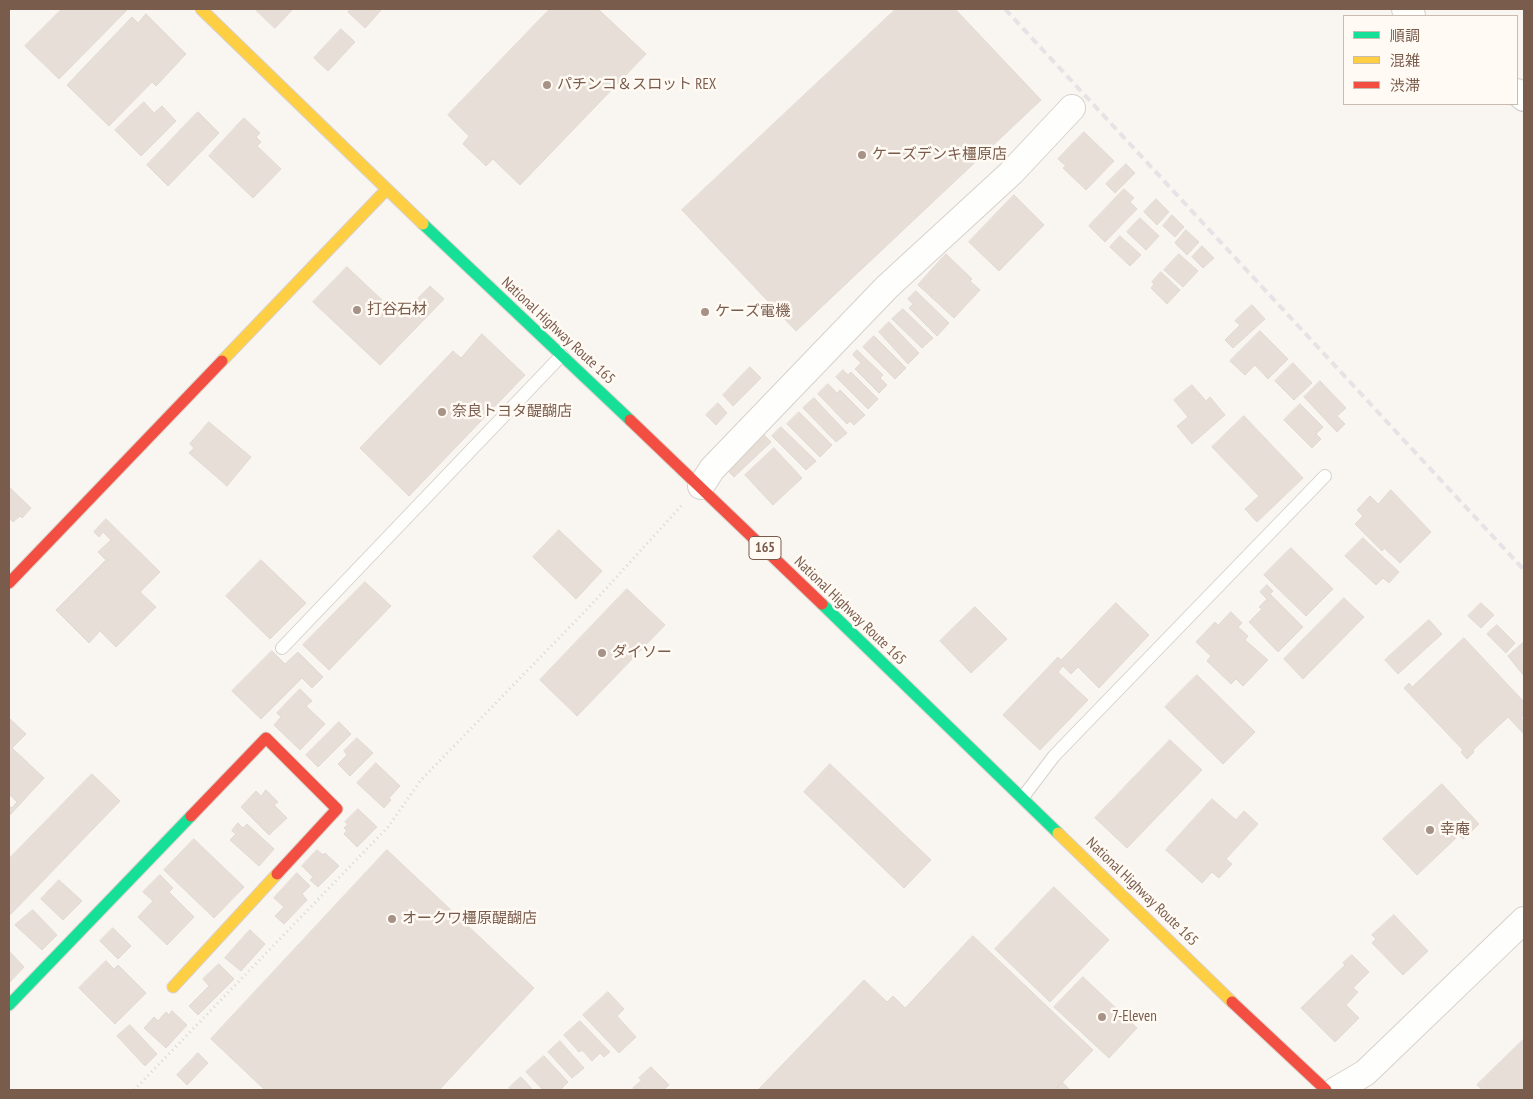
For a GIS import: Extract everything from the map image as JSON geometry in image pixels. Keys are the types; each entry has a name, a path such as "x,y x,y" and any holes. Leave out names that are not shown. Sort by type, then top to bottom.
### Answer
{"main road":[{"name":"National Highway Route 165","path":"201,9 386,190 701,486 1290,1059 1326,1090"},
{"path":"9,583 386,190"},
{"path":"9,1005 266,738 337,809 173,987"}],"street":[{"path":"701,486 712,469 887,287 1011,173 1072,108"},
{"path":"1336,1090 1365,1073 1524,920"}],"lane":[{"path":"282,648 562,355"},
{"path":"1023,798 1054,756 1325,476"}],"path":[{"path":"134,1090 388,827 421,780 585,611 701,486"}],"building":[{"path":"62,9 128,9 59,79 25,46"},
{"path":"255,9 293,9 275,28"},
{"path":"351,9 382,9 365,28 348,12"},
{"name":"パチンコ＆スロット REX","path":"550,9 598,9 646,54 520,185 493,159 486,166 463,144 469,136 448,115"},
{"name":"ケーズデンキ橿原店","path":"896,9 955,9 1041,100 796,331 682,210"},
{"path":"146,14 186,54 156,86 152,82 109,126 67,85 132,17 138,23"},
{"path":"341,29 355,42 328,71 314,58"},
{"path":"144,102 154,113 162,106 176,121 141,156 115,130"},
{"path":"198,112 219,133 168,186 147,165"},
{"path":"244,118 260,133 256,137 261,142 257,146 281,169 253,198 209,156"},
{"path":"1084,132 1114,161 1086,190 1063,168 1066,166 1058,159"},
{"path":"1126,164 1135,173 1115,193 1106,184"},
{"path":"1124,189 1134,198 1130,202 1137,209 1105,242 1089,226"},
{"path":"1014,195 1044,225 999,271 969,242"},
{"path":"1156,199 1169,212 1157,225 1144,212"},
{"path":"1172,215 1184,227 1175,237 1163,226"},
{"path":"1140,218 1159,236 1146,250 1127,232"},
{"path":"1186,230 1199,242 1187,255 1175,243"},
{"path":"1120,236 1141,255 1130,266 1110,247"},
{"path":"1202,246 1214,258 1203,268 1192,257"},
{"path":"946,254 972,279 970,281 980,290 954,318 918,285"},
{"path":"1179,254 1198,271 1183,287 1164,270"},
{"name":"打谷石材","path":"347,267 400,317 430,286 444,299 380,365 313,302"},
{"path":"1161,272 1180,290 1167,304 1151,288 1154,284 1152,282"},
{"path":"916,291 949,323 937,336 909,308 913,304 908,299"},
{"path":"1252,305 1265,319 1233,348 1225,340 1240,325 1235,321"},
{"path":"903,309 933,338 922,348 892,319"},
{"path":"889,322 919,353 908,364 879,332"},
{"path":"1260,331 1288,359 1268,379 1255,365 1245,375 1230,361"},
{"name":"奈良トヨタ醍醐店","path":"482,334 525,375 409,496 360,448 453,351 461,358"},
{"path":"874,336 906,368 895,379 863,347"},
{"path":"857,350 883,375 880,378 887,385 879,393 855,369 861,363 853,355"},
{"path":"1293,363 1312,383 1294,400 1275,381"},
{"path":"750,367 761,378 733,406 723,395"},
{"path":"843,370 848,375 851,372 878,399 868,409 836,377"},
{"path":"1320,381 1346,408 1337,416 1345,424 1337,432 1304,397"},
{"path":"828,384 837,393 840,390 865,415 854,425 850,421 847,424 818,394"},
{"path":"1192,385 1206,401 1210,397 1225,415 1192,444 1177,426 1188,417 1174,400"},
{"path":"814,398 847,433 836,442 803,408"},
{"path":"718,403 727,413 716,425 706,415"},
{"path":"1300,404 1323,427 1316,434 1321,439 1312,448 1284,420"},
{"path":"799,412 832,445 820,457 787,424"},
{"path":"1244,416 1303,478 1257,522 1245,509 1259,496 1212,447"},
{"path":"209,422 251,457 227,486 189,453 194,448 190,444"},
{"path":"781,427 816,461 806,470 772,436"},
{"path":"763,434 771,442 734,477 728,471"},
{"path":"774,448 802,478 773,505 745,475"},
{"path":"9,487 31,508 22,518 20,516 13,522 9,518"},
{"path":"1391,490 1431,532 1400,563 1384,548 1382,551 1355,524 1363,516 1357,510 1370,496 1378,504"},
{"path":"106,519 160,572 140,592 156,607 116,647 100,631 89,643 56,610 106,560 98,552 111,540 103,532 99,537 94,532"},
{"path":"559,530 602,571 576,599 533,557"},
{"path":"1363,538 1399,572 1389,583 1383,578 1376,585 1345,556"},
{"path":"1291,548 1333,589 1306,616 1264,575"},
{"path":"261,560 306,603 270,639 226,596"},
{"path":"365,582 391,606 329,670 303,645"},
{"path":"1267,585 1273,591 1270,594 1303,627 1278,652 1249,622 1262,609 1259,607 1267,599 1260,592"},
{"name":"ダイソー","path":"627,589 665,625 577,716 540,680"},
{"path":"1344,598 1364,617 1303,679 1284,659"},
{"path":"1116,603 1149,635 1099,688 1078,667 1071,674 1063,666 1058,672 1088,700 1040,750 1003,715 1058,657 1061,660"},
{"path":"1481,603 1494,615 1481,628 1468,616"},
{"path":"975,607 1007,639 971,673 940,641"},
{"path":"1231,612 1242,623 1238,627 1248,636 1245,640 1268,660 1243,686 1236,679 1231,684 1207,661 1211,656 1196,642 1215,622 1218,625"},
{"path":"1429,620 1442,634 1398,674 1385,660"},
{"path":"1497,625 1515,643 1506,653 1487,634"},
{"path":"1464,638 1524,702 1524,715 1521,718 1524,722 1524,734 1508,717 1473,750 1474,752 1467,759 1461,752 1463,750 1404,688 1409,683 1412,687"},
{"path":"1524,642 1524,676 1508,656"},
{"path":"272,651 285,664 298,652 323,677 312,688 302,678 261,719 232,691"},
{"path":"1197,675 1255,732 1223,764 1165,707"},
{"path":"300,689 312,701 306,706 325,724 300,750 274,725 281,717 277,713"},
{"path":"9,718 26,734 12,748 44,778 9,816 9,806 12,808 17,802 9,794"},
{"path":"339,722 351,734 318,767 306,755"},
{"path":"357,738 373,753 350,776 338,764 347,755 344,751"},
{"path":"1170,740 1202,770 1127,848 1095,818"},
{"path":"376,763 400,786 389,798 391,800 384,808 357,783"},
{"path":"830,764 931,860 904,888 804,792"},
{"path":"92,774 120,801 9,916 9,859"},
{"path":"1442,784 1479,824 1463,839 1459,835 1417,875 1383,839"},
{"path":"266,790 278,802 274,805 287,818 269,835 241,807 256,791 261,796"},
{"path":"1212,799 1236,820 1244,811 1258,824 1226,859 1232,864 1219,878 1212,872 1202,883 1166,850"},
{"path":"358,809 377,827 357,847 344,834 347,830 344,828 348,824 345,822"},
{"path":"238,823 243,828 247,824 274,849 259,866 230,840 236,834 232,831"},
{"path":"194,839 244,887 214,918 164,870"},
{"path":"317,850 323,855 325,853 339,866 318,887 310,880 313,877 302,866"},
{"name":"オークワ橿原醍醐店","path":"387,850 534,988 439,1090 265,1090 211,1039"},
{"path":"297,873 310,886 302,894 307,900 284,924 275,916 284,907 274,898"},
{"path":"160,875 173,888 169,892 194,917 167,945 138,917 153,901 143,892"},
{"path":"59,880 82,901 63,920 41,899"},
{"path":"1054,887 1109,940 1050,1002 995,949"},
{"path":"33,910 57,935 42,950 15,925"},
{"path":"1394,915 1428,951 1403,975 1372,943 1376,939 1372,935"},
{"path":"113,928 131,946 118,959 100,941"},
{"path":"250,930 265,944 241,971 225,958"},
{"path":"973,936 1093,1050 1055,1090 758,1090 864,980 887,1002 893,996 905,1008"},
{"path":"9,951 24,967 9,983"},
{"path":"1352,955 1369,972 1353,988 1358,992 1346,1005 1359,1018 1335,1042 1301,1008 1345,965 1343,963"},
{"path":"106,961 114,969 118,965 146,993 115,1024 79,988"},
{"path":"219,964 234,979 198,1015 189,1006 209,986 203,979"},
{"path":"1083,977 1137,1028 1109,1058 1054,1007"},
{"path":"608,992 624,1009 617,1016 636,1037 619,1053 583,1015"},
{"path":"172,1011 187,1025 166,1048 144,1028 154,1017 158,1021 166,1012 169,1015"},
{"path":"580,1021 610,1052 604,1057 600,1053 592,1061 582,1050 579,1052 564,1035"},
{"path":"130,1025 157,1054 145,1066 117,1036"},
{"path":"1524,1039 1524,1090 1483,1090 1477,1085"},
{"path":"560,1041 584,1068 572,1078 548,1052"},
{"path":"198,1053 208,1063 187,1085 177,1075"},
{"path":"544,1056 568,1082 560,1090 543,1090 526,1072"},
{"path":"651,1067 669,1085 663,1090 634,1090 633,1088 642,1080 639,1078"},
{"path":"521,1077 533,1090 512,1090 509,1088"},
{"path":"1062,1082 1070,1090 1055,1090"}],"railway":[{"path":"1005,9 1524,570"}],"traffic: fast":[{"path":"423,224 630,420"},
{"path":"822,604 1058,833"},
{"path":"9,1005 191,816"}],"traffic: slow":[{"path":"201,9 423,224"},
{"path":"222,361 386,190"},
{"path":"1058,833 1232,1002"},
{"path":"173,987 277,874"}],"traffic: jam":[{"path":"9,583 222,361"},
{"path":"630,420 822,604"},
{"path":"191,816 266,738 337,809 277,874"},
{"path":"1232,1002 1326,1090"}],"place":[{"name":"パチンコ＆スロット REX","path":"547,85"},
{"name":"ケーズデンキ橿原店","path":"862,155"},
{"name":"打谷石材","path":"357,310"},
{"name":"ケーズ電機","path":"705,312"},
{"name":"奈良トヨタ醍醐店","path":"442,412"},
{"name":"ダイソー","path":"602,653"},
{"name":"幸庵","path":"1430,830"},
{"name":"オークワ橿原醍醐店","path":"392,919"},
{"name":"7-Eleven","path":"1102,1017"}]}
